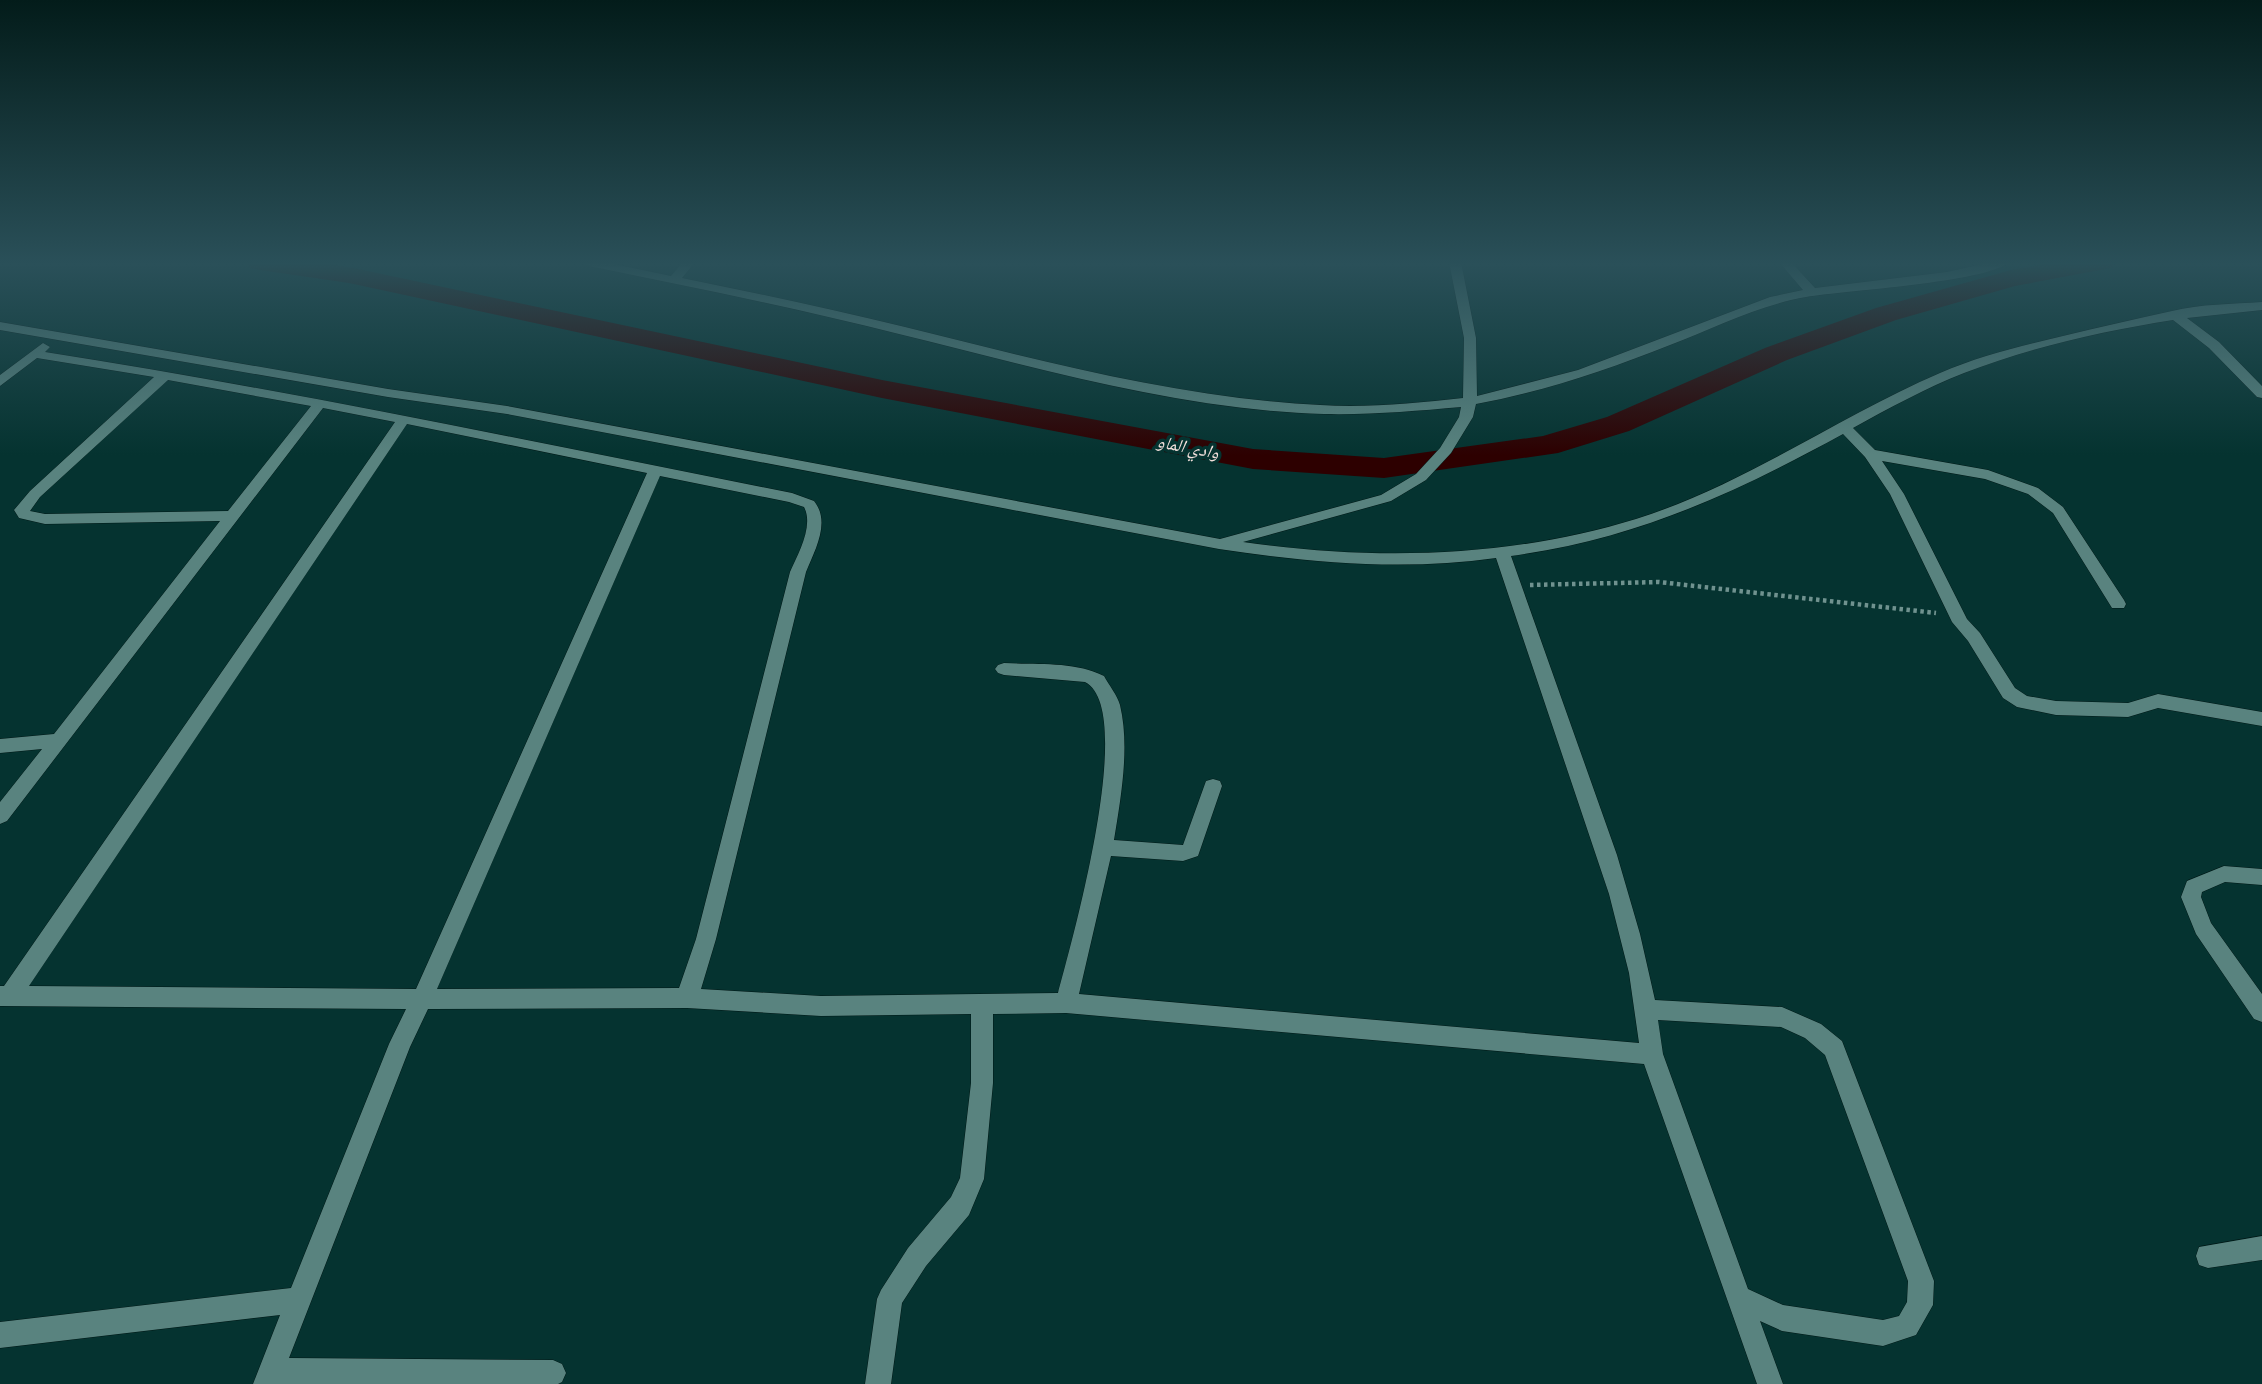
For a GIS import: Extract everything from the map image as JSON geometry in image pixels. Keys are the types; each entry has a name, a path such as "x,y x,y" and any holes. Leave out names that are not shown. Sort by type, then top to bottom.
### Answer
{"street":[{"path":"3,327 388,393 507,410 1219,544 1299,556 1370,561 1502,553 1558,545 1644,522 1750,476 1925,385 1978,362 2021,349 2119,327"},
{"path":"886,327 1098,378 1234,403 1309,409 1373,410 1469,401 1557,380 1701,327"},
{"path":"1219,544 1386,498 1421,477 1446,450 1466,417 1472,389 1468,327"},
{"path":"2190,327 2214,345 2262,394"},
{"path":"0,382 56,336"},
{"path":"34,354 166,374 320,403 792,498 809,504 816,522 799,572 706,939 687,998"},
{"path":"166,374 35,494 22,510 24,515 45,519 234,516"},
{"path":"0,816 320,403"},
{"path":"5,996 403,420"},
{"path":"1845,428 1870,454 1897,494 1959,622 1974,636 2009,693 2023,702 2056,708 2128,710 2158,701 2262,719"},
{"path":"1870,454 1988,475 2033,491 2058,510 2118,604"},
{"path":"553,1373 269,1378 400,1044 655,471"},
{"path":"1502,553 1540,652 1614,878 1631,935 1648,1010 1652,1054 1770,1384"},
{"path":"1004,669 1081,675 1097,680 1108,692 1112,708 1114,761 1105,847 1066,1003"},
{"path":"0,746 60,740"},
{"path":"1105,847 1183,853 1192,850 1213,786"},
{"path":"2262,877 2224,874 2194,887 2190,897 2203,928 2262,1012"},
{"path":"5,996 687,998 821,1006 1066,1003 1652,1054"},
{"path":"878,1384 890,1299 917,1257 960,1206 972,1179 982,1083 982,1004"},
{"path":"1648,1010 1782,1017 1813,1031 1834,1048 1921,1281 1920,1305 1907,1326 1883,1334 1782,1318 1738,1298"},
{"path":"2208,1256 2262,1248"},
{"path":"0,1335 301,1300"}],"path":[{"path":"1515,586 1659,582 1934,612 1959,622"}],"waterway":[{"name":"وادي الماو","path":"590,327 882,389 1253,459 1384,468 1546,446 1618,424 1776,354 1851,327"}]}
